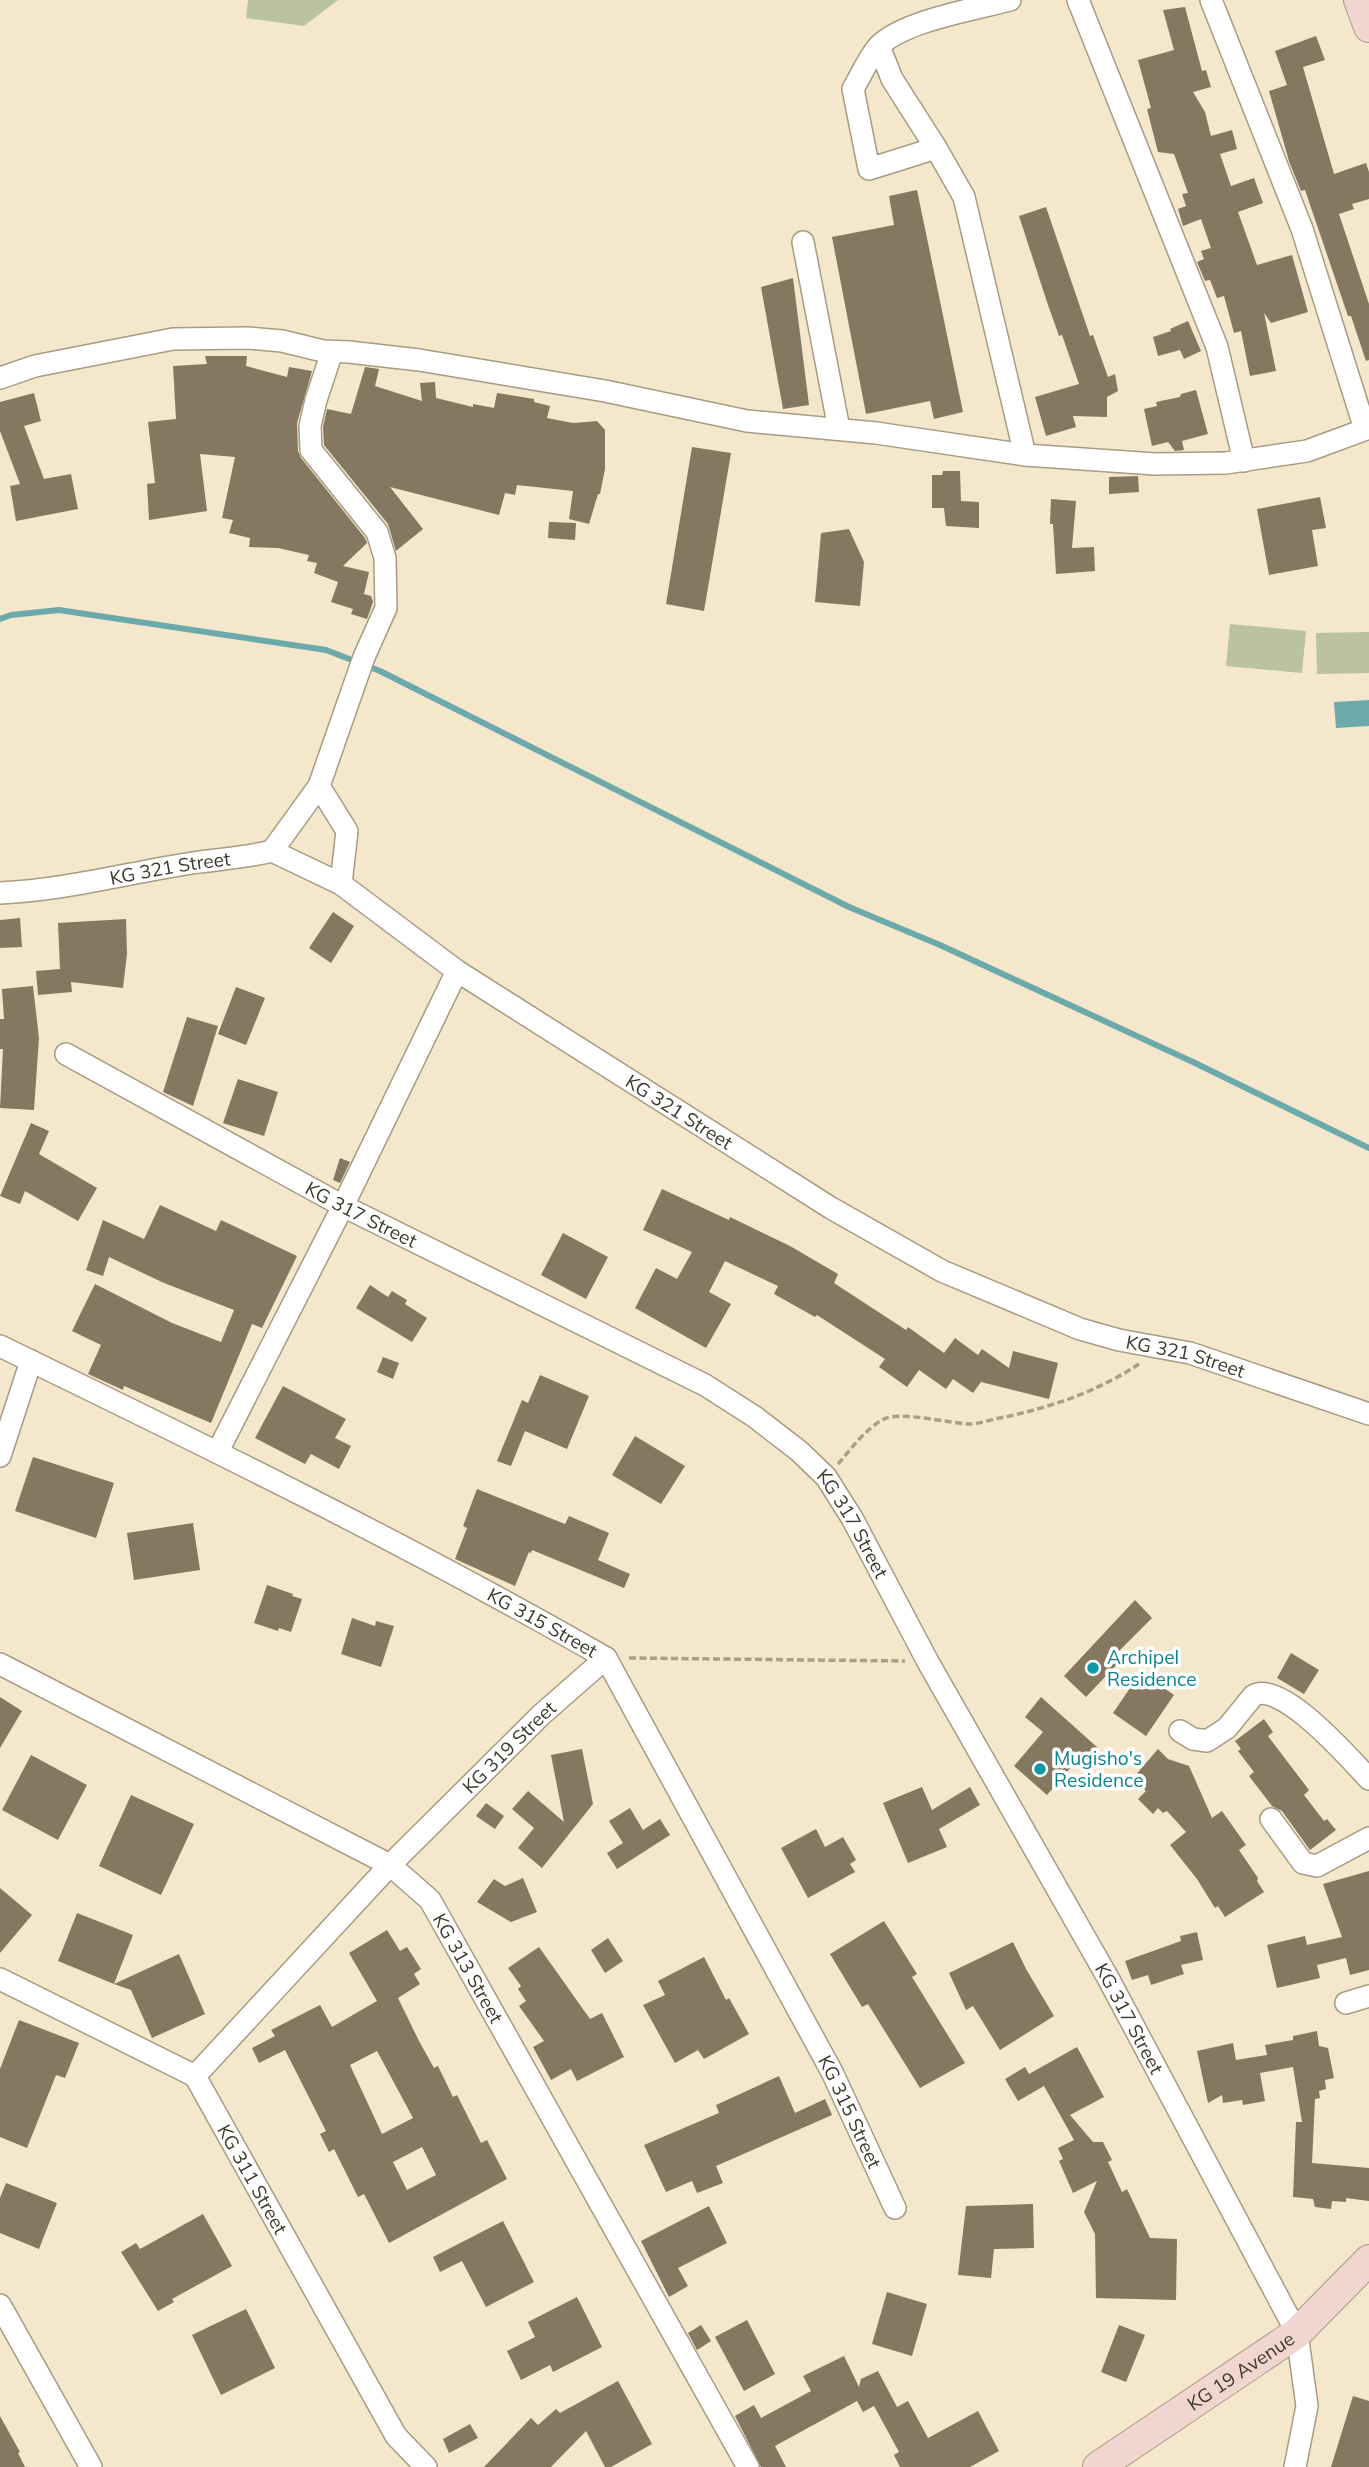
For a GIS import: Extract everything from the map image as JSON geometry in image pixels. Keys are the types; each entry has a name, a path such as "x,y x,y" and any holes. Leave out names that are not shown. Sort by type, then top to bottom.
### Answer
{"main road":[{"path":"1359,0 1369,27"},
{"name":"KG 19 Avenue","path":"1098,2467 1297,2333 1369,2260"}],"street":[{"path":"936,148 869,169 853,89 879,46 895,35 921,23 1010,0"},
{"path":"1078,0 1217,348 1244,461"},
{"path":"0,378 35,366 173,339 282,341 332,352 419,360 605,391 747,421 839,429 1025,455 1155,464 1226,463 1307,451 1367,428 1302,229 1211,0"},
{"path":"879,46 892,79 964,197 1025,455"},
{"path":"803,242 839,429"},
{"path":"272,851 320,786 364,657 386,608 385,558 377,532 311,450 310,426 332,352"},
{"path":"320,786 347,831 341,884"},
{"name":"KG 321 Street","path":"0,894 33,892 272,851 341,884 457,971 831,1208 942,1271 1080,1329 1119,1340 1191,1353 1369,1414"},
{"path":"218,1451 343,1206 457,971"},
{"name":"KG 317 Street","path":"66,1054 343,1206 705,1385 777,1434 826,1477 852,1518 928,1662 1108,1978 1297,2333"},
{"name":"KG 315 Street","path":"0,1346 218,1451 606,1658 832,2072 895,2208"},
{"path":"0,1456 31,1361"},
{"name":"KG 319 Street","path":"195,2076 390,1865 541,1715 606,1658"},
{"name":"KG 313 Street","path":"0,1664 390,1865 430,1900 748,2467"},
{"path":"1180,1731 1193,1739 1207,1741 1227,1728 1258,1693 1265,1693 1278,1698 1313,1722 1369,1779"},
{"path":"1271,1819 1303,1864 1309,1866 1317,1866 1369,1838"},
{"path":"0,1979 195,2076"},
{"path":"1346,2003 1369,1996"},
{"name":"KG 311 Street","path":"195,2076 396,2437 426,2467"},
{"path":"0,2305 91,2467"},
{"path":"1295,2467 1307,2406 1297,2333"}],"path":[{"path":"826,1477 859,1441 885,1418 921,1417 970,1424 1025,1413 1074,1398 1119,1377 1164,1347"},
{"path":"606,1658 928,1662"}],"green space":[{"path":"248,0 338,0 304,26 246,18"},
{"path":"1230,624 1306,631 1302,673 1226,666"},
{"path":"1369,632 1369,673 1317,674 1316,633"}],"water":[{"path":"1369,700 1369,726 1336,728 1334,702"}],"building":[{"path":"1185,7 1202,71 1206,70 1211,87 1193,92 1205,112 1211,136 1232,130 1237,149 1220,154 1231,186 1254,178 1263,203 1238,212 1257,265 1292,255 1308,312 1271,323 1264,313 1276,371 1250,376 1241,331 1234,333 1224,296 1217,298 1210,280 1205,281 1197,262 1204,259 1201,251 1211,248 1201,219 1183,226 1178,209 1186,206 1182,194 1188,193 1174,154 1158,152 1147,109 1151,108 1138,60 1174,50 1163,10"},
{"path":"1316,36 1325,60 1303,67 1334,174 1366,163 1369,172 1369,199 1352,204 1354,209 1339,214 1369,304 1369,360 1366,361 1305,190 1301,191 1289,161 1269,91 1287,85 1275,51"},
{"path":"917,190 963,412 934,419 930,401 866,414 832,237 894,225 889,196"},
{"path":"1046,207 1090,336 1093,335 1108,377 1115,374 1118,391 1107,397 1107,417 1073,416 1076,427 1046,436 1035,397 1079,384 1062,335 1059,336 1019,216"},
{"path":"793,278 809,405 783,409 761,287"},
{"path":"1188,321 1201,351 1184,359 1180,350 1158,356 1153,337"},
{"path":"205,356 247,356 246,366 287,377 289,367 312,371 297,423 298,451 365,538 367,543 343,566 369,572 364,594 371,596 373,602 367,619 351,614 353,609 331,602 338,582 314,573 317,563 307,561 309,555 278,548 249,547 250,538 229,533 233,520 222,518 235,457 200,454 207,511 149,520 147,484 155,483 148,422 176,419 173,366 207,364"},
{"path":"365,367 379,369 375,386 422,401 420,383 435,382 436,398 473,407 473,404 494,408 497,393 534,399 534,402 550,406 547,418 573,423 597,421 605,430 605,469 600,494 589,524 569,519 573,491 517,485 515,495 505,493 499,515 390,487 423,529 396,551 388,524 324,445 323,427 327,409 351,414"},
{"path":"1196,390 1208,434 1182,441 1184,450 1175,451 1168,442 1152,446 1144,409 1157,406 1156,402 1180,397 1181,394"},
{"path":"34,393 41,421 24,426 44,479 71,474 78,509 16,521 10,486 20,484 0,431 0,402"},
{"path":"692,447 731,453 704,611 666,604"},
{"path":"943,471 960,471 961,501 979,502 979,528 946,526 944,508 932,508 932,475 942,475"},
{"path":"1138,476 1139,492 1109,494 1109,477"},
{"path":"1320,497 1326,528 1312,530 1318,566 1269,575 1257,509"},
{"path":"1051,499 1076,501 1072,548 1094,547 1095,571 1056,574 1053,524 1050,524"},
{"path":"549,522 576,523 575,540 548,538"},
{"path":"849,529 864,562 860,606 815,602 821,533"},
{"path":"333,912 354,926 331,963 309,948"},
{"path":"20,918 22,947 0,948 0,920"},
{"path":"126,919 127,954 123,988 71,982 72,992 38,995 36,971 60,969 58,923"},
{"path":"33,986 39,1038 34,1110 0,1108 3,1049 0,1049 0,1019 4,1019 2,989"},
{"path":"236,987 265,998 246,1045 218,1034"},
{"path":"187,1017 218,1026 193,1106 163,1092"},
{"path":"238,1079 278,1092 264,1136 223,1123"},
{"path":"31,1123 49,1131 39,1154 97,1188 78,1221 25,1191 20,1204 0,1196"},
{"path":"340,1158 350,1162 340,1183 333,1180"},
{"path":"662,1189 790,1246 838,1274 834,1283 906,1330 908,1327 944,1353 955,1338 978,1355 982,1349 1009,1368 1013,1351 1058,1363 1049,1399 981,1382 973,1393 953,1379 946,1389 919,1370 907,1387 879,1367 885,1359 817,1315 815,1317 774,1294 778,1286 725,1261 709,1292 731,1304 706,1348 635,1308 656,1268 677,1279 692,1252 643,1230"},
{"path":"160,1205 216,1231 221,1220 297,1256 262,1328 252,1324 211,1423 124,1386 123,1390 88,1374 101,1345 72,1331 95,1284 172,1323 221,1342 234,1310 164,1283 109,1257 103,1276 86,1270 103,1220 144,1239"},
{"path":"563,1233 608,1257 586,1299 541,1275"},
{"path":"370,1285 388,1297 392,1291 407,1300 405,1304 427,1318 412,1342 356,1308"},
{"path":"383,1357 399,1363 393,1379 377,1372"},
{"path":"540,1375 589,1396 567,1449 525,1431 511,1466 497,1461 522,1400 528,1403"},
{"path":"283,1386 346,1419 335,1438 351,1446 339,1469 311,1454 305,1464 255,1438"},
{"path":"635,1436 685,1466 661,1504 612,1475"},
{"path":"33,1457 114,1483 96,1538 15,1511"},
{"path":"477,1489 565,1524 569,1516 609,1533 598,1560 630,1574 624,1588 532,1550 515,1586 455,1559 467,1528 463,1526"},
{"path":"193,1523 200,1570 134,1580 127,1533"},
{"path":"267,1585 302,1599 291,1632 279,1628 278,1631 254,1623"},
{"path":"1135,1600 1152,1618 1116,1654 1122,1659 1086,1697 1064,1676"},
{"path":"352,1618 375,1626 376,1621 394,1626 381,1667 341,1654"},
{"path":"1291,1653 1319,1670 1304,1694 1277,1678"},
{"path":"1141,1672 1174,1695 1146,1736 1113,1713"},
{"path":"0,1697 22,1711 0,1748"},
{"path":"1041,1697 1098,1748 1078,1768 1074,1764 1047,1795 1014,1766 1043,1732 1025,1717"},
{"path":"1264,1719 1273,1732 1268,1736 1309,1790 1304,1795 1324,1821 1327,1819 1336,1830 1310,1850 1282,1811 1272,1806 1249,1776 1254,1772 1238,1751 1241,1749 1235,1741"},
{"path":"582,1749 593,1804 542,1868 518,1848 534,1828 512,1809 528,1791 564,1822 551,1755"},
{"path":"1158,1749 1168,1759 1189,1766 1212,1818 1222,1811 1246,1845 1239,1850 1264,1892 1225,1917 1218,1906 1215,1908 1197,1879 1170,1845 1186,1832 1167,1811 1163,1813 1158,1808 1153,1814 1138,1799 1146,1791 1133,1778"},
{"path":"31,1755 87,1785 58,1840 2,1810"},
{"path":"922,1787 932,1810 970,1787 980,1805 939,1829 947,1847 908,1863 883,1803"},
{"path":"131,1795 194,1824 161,1895 99,1866"},
{"path":"486,1803 504,1816 495,1829 476,1816"},
{"path":"630,1808 643,1830 660,1819 670,1835 617,1869 607,1853 623,1843 609,1821"},
{"path":"816,1829 825,1847 843,1837 856,1860 850,1864 855,1872 808,1898 781,1848"},
{"path":"1369,1871 1369,1970 1350,1975 1346,1958 1317,1965 1320,1978 1277,1988 1267,1945 1305,1936 1307,1945 1342,1937 1323,1884"},
{"path":"523,1878 537,1912 511,1922 477,1902 494,1879 505,1886"},
{"path":"0,1888 32,1915 0,1953"},
{"path":"77,1913 133,1935 114,1984 58,1961"},
{"path":"884,1921 917,1974 912,1977 965,2063 920,2088 868,2004 862,2007 830,1954"},
{"path":"387,1930 400,1951 407,1947 421,1969 414,1974 420,1984 398,1998 434,2068 438,2066 453,2097 457,2095 481,2143 487,2140 507,2179 389,2243 364,2194 358,2197 334,2149 329,2152 320,2134 326,2131 285,2050 259,2063 252,2048 275,2036 271,2030 320,2005 332,2027 377,2001 349,1953","holes":["377,2051 413,2118 382,2134 350,2065","422,2147 436,2175 407,2190 393,2162"]},
{"path":"1197,1932 1203,1960 1181,1965 1184,1974 1151,1985 1148,1975 1132,1980 1125,1961 1181,1941 1180,1936"},
{"path":"608,1938 623,1961 605,1973 591,1950"},
{"path":"1013,1942 1054,2016 1000,2050 973,2006 966,2010 949,1973"},
{"path":"539,1947 590,2019 602,2013 624,2057 577,2081 571,2069 551,2080 533,2047 544,2041 519,2006 526,2001 518,1989 521,1986 508,1968"},
{"path":"179,1954 205,2014 152,2038 131,1990 114,1984"},
{"path":"704,1957 726,2000 729,1998 749,2034 704,2059 698,2050 675,2063 643,2005 665,1995 658,1981"},
{"path":"19,2020 79,2043 65,2078 56,2075 27,2148 0,2137 0,2069"},
{"path":"1317,2031 1319,2046 1328,2048 1334,2078 1325,2080 1326,2089 1319,2091 1320,2098 1315,2099 1312,2163 1369,2168 1369,2201 1346,2198 1346,2202 1332,2201 1331,2209 1315,2207 1313,2199 1293,2197 1296,2122 1302,2122 1293,2067 1260,2073 1265,2101 1243,2105 1242,2100 1223,2103 1222,2095 1208,2103 1197,2051 1233,2043 1236,2060 1267,2055 1265,2045 1293,2040 1293,2036"},
{"path":"1077,2047 1104,2097 1070,2115 1093,2142 1103,2142 1112,2160 1108,2162 1122,2192 1127,2189 1150,2238 1177,2239 1176,2300 1096,2298 1095,2234 1084,2212 1097,2181 1073,2193 1059,2161 1063,2159 1058,2148 1074,2140 1044,2086 1018,2101 1005,2079 1025,2067 1029,2074"},
{"path":"779,2076 795,2113 825,2099 832,2115 716,2166 723,2183 697,2193 692,2181 666,2192 644,2145 719,2113 716,2105"},
{"path":"6,2183 57,2203 39,2249 0,2233 0,2198"},
{"path":"1033,2204 1034,2248 994,2249 991,2278 958,2275 966,2206"},
{"path":"709,2206 727,2243 678,2268 688,2286 669,2297 641,2241"},
{"path":"203,2214 232,2266 172,2299 174,2302 158,2311 121,2252 136,2243 140,2249"},
{"path":"503,2221 534,2282 486,2307 462,2261 440,2272 433,2257"},
{"path":"887,2292 927,2304 912,2356 872,2344"},
{"path":"577,2297 602,2347 553,2372 550,2365 521,2380 507,2351 535,2337 528,2322"},
{"path":"246,2309 275,2368 221,2395 192,2335"},
{"path":"747,2320 775,2374 744,2391 715,2337"},
{"path":"701,2325 711,2341 697,2350 688,2333"},
{"path":"1119,2325 1145,2335 1126,2382 1101,2372"},
{"path":"844,2356 859,2387 861,2379 878,2371 897,2407 908,2401 928,2438 978,2411 999,2451 970,2467 900,2467 894,2455 899,2452 874,2406 863,2412 857,2401 775,2446 786,2467 761,2467 735,2416 754,2405 761,2418 811,2391 803,2376"},
{"path":"618,2381 652,2444 611,2467 605,2467 586,2431 551,2467 484,2467 531,2418 538,2425 556,2409 560,2413"},
{"path":"1353,2396 1369,2401 1369,2467 1331,2467"},
{"path":"0,2416 20,2452 18,2453 25,2467 0,2467"},
{"path":"470,2424 478,2438 449,2453 443,2439"}],"waterway":[{"path":"0,619 11,615 59,610 326,650 380,671 849,907 940,945 1193,1062 1369,1148"}],"place":[{"name":"Archipel Residence","path":"1093,1668"},
{"name":"Mugisho's Residence","path":"1040,1769"}]}
